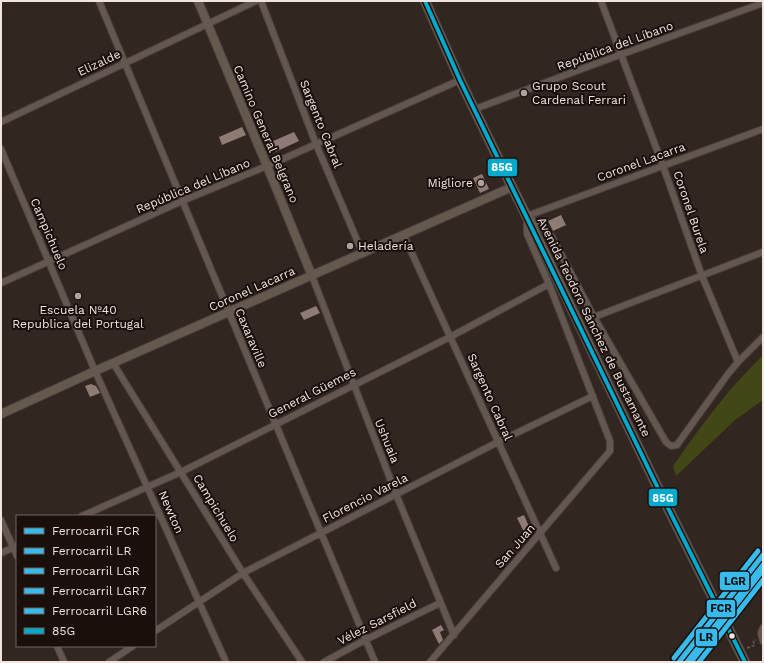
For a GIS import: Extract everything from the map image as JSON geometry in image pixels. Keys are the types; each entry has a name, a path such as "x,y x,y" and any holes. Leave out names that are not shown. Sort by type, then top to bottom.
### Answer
{"main road":[{"name":"Avenida Teodoro Sánchez de Bustamante","path":"425,1 460,80 654,480 745,662"}],"street":[{"name":"Caxaraville","path":"99,1 375,662"},
{"name":"Camino General Belgrano","path":"198,1 312,276"},
{"name":"Elizalde","path":"1,122 256,1"},
{"name":"Sargento Cabral","path":"261,1 316,144 363,254"},
{"name":"Coronel Burela","path":"601,1 663,166 702,276 738,362"},
{"name":"República del Líbano","path":"475,110 762,4"},
{"name":"República del Líbano","path":"1,283 182,201 267,166 460,80"},
{"name":"Coronel Lacarra","path":"527,216 763,130"},
{"name":"Campichuelo","path":"1,149 95,371"},
{"name":"Coronel Lacarra","path":"1,414 512,187"},
{"path":"527,216 527,234 549,284 593,396"},
{"path":"527,216 552,237 594,317 666,442 671,446 677,445 738,362 763,337"},
{"name":"Sargento Cabral","path":"404,236 556,568"},
{"path":"594,317 763,252"},
{"name":"Ushuaia","path":"312,276 396,494 454,635"},
{"name":"General Güemes","path":"84,515 181,472 450,337 549,284"},
{"name":"Campichuelo","path":"114,363 243,573 302,662"},
{"name":"Newton","path":"95,371 148,486 198,603 226,662"},
{"name":"San Juan","path":"430,662 610,452 610,441 593,396"},
{"name":"Florencio Varela","path":"156,630 243,573 498,442 593,396"},
{"path":"1,520 15,547 1,553"},
{"name":"Vélez Sarsfield","path":"324,662 440,603"},
{"path":"57,647 64,662"},
{"path":"109,662 132,647"}],"path":[{"path":"740,652 754,645 753,641 762,635"}],"green space":[{"path":"763,355 763,400 735,420 676,476 673,466 715,408"}],"building":[{"path":"242,127 246,135 222,145 219,137"},
{"path":"294,132 299,141 275,152 271,142"},
{"name":"Migliore","path":"482,174 489,189 480,193 473,178"},
{"path":"561,215 566,225 553,231 548,221"},
{"path":"316,306 320,313 304,320 300,313"},
{"path":"91,384 96,386 100,393 90,397 85,386"},
{"path":"524,515 530,529 524,532 517,518"},
{"path":"441,625 444,630 440,632 443,640 439,644 432,630"}],"rail line":[{"name":"LGR","path":"674,658 758,551"},
{"name":"FCR","path":"679,662 763,555"},
{"name":"LR","path":"687,662 763,565"},
{"name":"LGR7","path":"691,662 763,570"},
{"name":"LGR6","path":"699,662 763,580"}],"transit line":[{"name":"85G","path":"425,1 460,80 654,480 745,662"}],"place":[{"name":"Grupo Scout Cardenal Ferrari","path":"524,93"},
{"name":"Migliore","path":"481,183"},
{"name":"Heladería","path":"350,246"},
{"name":"Escuela Nº40 Republica del Portugal","path":"78,296"}]}
